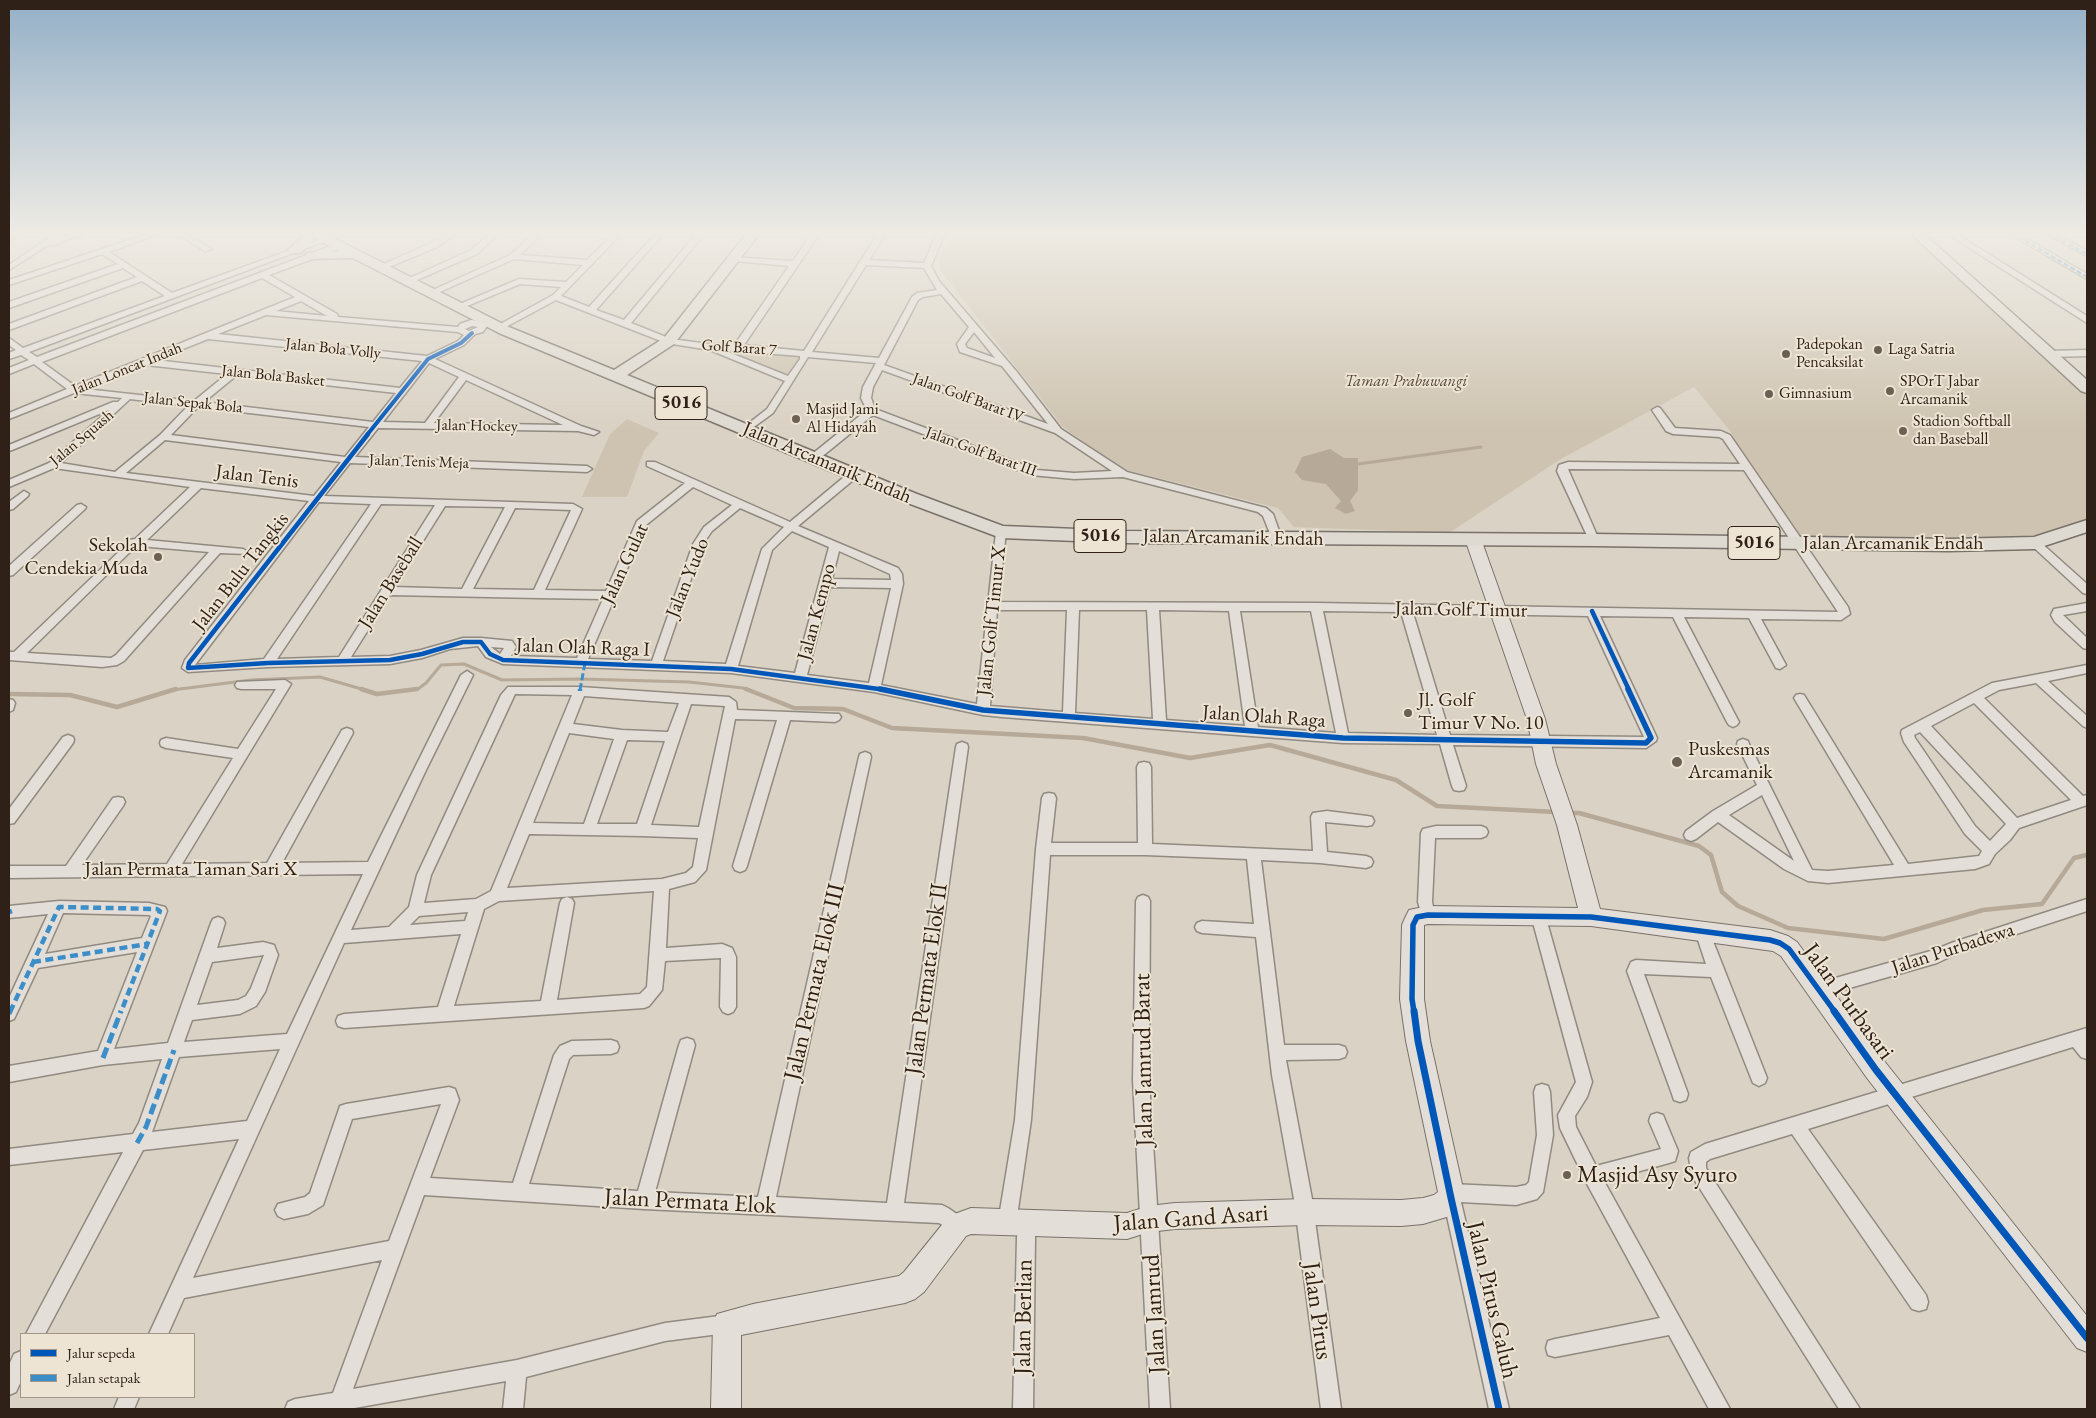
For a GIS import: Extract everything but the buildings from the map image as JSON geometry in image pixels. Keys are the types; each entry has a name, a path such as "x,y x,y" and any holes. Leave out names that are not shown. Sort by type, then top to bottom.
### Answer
{"main road":[{"name":"Jalan Arcamanik Endah","path":"442,299 457,307 482,326 615,376 959,517 1001,532 1126,537 1594,540 1949,545 2035,543 2087,526"},
{"path":"615,376 669,341 702,299"},
{"path":"1989,299 2087,388"}],"street":[{"path":"9,305 26,299"},
{"path":"9,327 85,299"},
{"path":"9,356 162,299"},
{"path":"9,371 198,299"},
{"name":"Jalan Loncat Indah","path":"9,416 298,299"},
{"path":"303,299 338,319"},
{"path":"457,307 476,299"},
{"path":"431,358 460,343 482,326 550,299"},
{"name":"Golf Barat 7","path":"562,299 669,341 709,347 738,347 880,363"},
{"path":"591,310 601,299"},
{"path":"626,323 646,299"},
{"path":"738,347 771,299"},
{"path":"747,429 770,411 840,299"},
{"path":"815,457 872,412 866,398 868,387 915,299"},
{"path":"950,299 1005,364 1058,431 1123,474 1262,510 1268,514 1277,539"},
{"path":"2055,299 2087,320"},
{"path":"263,313 460,330 463,326 482,326"},
{"path":"973,327 961,344 963,350 1005,364"},
{"name":"Jalan Bola Volly","path":"208,336 431,358"},
{"path":"9,341 74,390"},
{"path":"709,347 790,380"},
{"path":"2049,354 2087,354"},
{"name":"Jalan Hockey","path":"431,358 464,378 578,428 594,432"},
{"name":"Jalan Bulu Tangkis","path":"268,663 188,668 189,663 316,499 402,390 431,358"},
{"name":"Jalan Bola Basket","path":"144,362 402,390"},
{"name":"Jalan Golf Barat IV","path":"880,363 1058,431"},
{"path":"117,475 163,437 197,403 235,372"},
{"path":"428,425 464,378"},
{"name":"Jalan Sepak Bola","path":"74,390 129,398 197,403 375,424"},
{"path":"9,448 67,436 129,398"},
{"name":"Jalan Squash","path":"9,484 53,465 67,436 129,398"},
{"path":"1657,410 1669,429 1673,431 1727,436 1798,544"},
{"name":"Jalan Golf Barat III","path":"872,412 1035,473 1074,476 1123,474"},
{"name":"Jalan Hockey","path":"375,424 578,428"},
{"name":"Jalan Tenis Meja","path":"163,437 348,460 587,469"},
{"path":"651,464 790,527 894,571 897,584 874,688"},
{"path":"1594,540 1562,471 1563,467 1568,464 1748,467"},
{"name":"Jalan Tenis","path":"53,465 117,475 316,499 441,504 569,506 577,509 538,594"},
{"path":"731,670 767,549 790,527 854,474"},
{"name":"Jalan Gulat","path":"581,662 641,523 691,483"},
{"path":"12,656 195,484"},
{"path":"9,507 24,494"},
{"path":"268,663 377,502"},
{"name":"Jalan Baseball","path":"342,662 441,504"},
{"name":"Jalan Yudo","path":"656,664 698,544 708,529 739,504"},
{"path":"466,592 511,505"},
{"path":"9,572 81,507"},
{"name":"Jalan Golf Timur X","path":"984,710 992,606 1001,532"},
{"path":"1473,539 1536,719 1546,764 1567,825 1592,917"},
{"path":"133,543 243,552"},
{"path":"2035,543 2087,590"},
{"name":"Jalan Golf Timur","path":"992,606 1316,607 1841,616 1844,614 1844,610 1798,544"},
{"name":"Jalan Kempo","path":"800,678 835,546"},
{"path":"12,656 102,663 113,662 120,658 217,550"},
{"path":"824,583 897,584"},
{"path":"386,591 610,595"},
{"path":"1070,718 1074,606"},
{"path":"1153,607 1160,724"},
{"path":"1234,607 1252,732"},
{"path":"1316,607 1343,738"},
{"path":"2087,607 2058,612 2057,614 2059,619 2087,645"},
{"path":"1406,609 1460,786"},
{"name":"Jalan Olah Raga","path":"984,710 1343,738 1646,743 1651,738 1592,611"},
{"path":"1677,614 1733,722"},
{"path":"1753,615 1780,665"},
{"path":"268,663 390,660 422,654 463,642 508,644 510,647 503,660"},
{"name":"Jalan Olah Raga I","path":"481,642 490,654 503,660 656,664 731,670 874,688 984,710"},
{"path":"1990,850 1970,830 1909,739 1907,733 1996,686 2087,669"},
{"path":"158,1333 340,937 419,770 467,675"},
{"path":"2039,679 2087,723"},
{"path":"172,870 285,684 241,685"},
{"path":"394,932 415,910 424,875 507,695 512,690 580,691 729,702 732,705 705,832 703,855 699,870 690,878 662,885 497,894 478,905 415,910"},
{"path":"497,894 580,691"},
{"path":"1800,698 1905,871"},
{"path":"1718,815 1789,865 1808,875 1828,877 1905,871 1975,863 1984,860 1990,850 2005,836 2014,824 2084,801 1976,698"},
{"path":"642,830 687,699"},
{"path":"731,714 835,718"},
{"path":"740,866 785,715"},
{"path":"1922,725 2014,824"},
{"path":"566,728 622,735 673,737"},
{"path":"271,870 347,733"},
{"path":"588,828 622,735"},
{"path":"9,819 68,740"},
{"path":"166,743 242,755"},
{"path":"1743,744 1808,875"},
{"name":"Jalan Permata Elok II","path":"894,1212 962,747"},
{"name":"Jalan Permata Elok III","path":"765,1206 865,757"},
{"path":"1144,766 1145,849"},
{"path":"1691,835 1718,815 1765,787"},
{"name":"Jalan Berlian","path":"1023,1409 1026,1237 1018,1224 1023,1120 1043,849 1049,798"},
{"path":"70,871 118,802"},
{"path":"1320,857 1318,818 1327,816 1367,821"},
{"path":"524,828 705,832"},
{"path":"1481,832 1436,832 1428,834 1425,902 1428,915 1417,917 1413,925 1412,999 1418,1041 1451,1195 1516,1196 1531,1193 1537,1186 1545,1135 1542,1092"},
{"path":"1043,849 1145,849 1320,857 1366,862"},
{"name":"Jalan Pirus","path":"1253,854 1278,1053 1305,1212 1330,1409"},
{"name":"Jalan Permata Taman Sari X","path":"9,872 373,868"},
{"path":"344,1021 644,1001 654,990 662,885"},
{"name":"Jalan Jamrud Barat","path":"1143,901 1141,1080 1149,1219"},
{"path":"548,1006 567,903"},
{"path":"444,1014 478,905"},
{"name":"Jalan Purbadewa","path":"1818,990 1937,956 1954,948 2087,905"},
{"path":"9,1014 59,907"},
{"path":"9,912 59,907 157,909 160,911 103,1058"},
{"name":"Jalan Purbasari","path":"1428,915 1592,917 1770,940 1780,943 1789,949 1894,1094 2087,1338"},
{"path":"1538,915 1584,1082 1581,1091 1566,1115 1568,1128 1592,1176 1720,1409"},
{"path":"37,1333 146,1127 218,923"},
{"path":"340,937 470,927"},
{"path":"1202,927 1263,931"},
{"path":"1702,931 1759,1078"},
{"path":"32,962 147,944"},
{"path":"187,1013 240,1007 251,1001 257,992 271,955 269,950 263,948 206,956"},
{"path":"658,955 722,951 727,953 729,957 728,1007"},
{"path":"1680,1094 1635,971 1636,967 1716,971"},
{"path":"1850,1409 1698,1170 1697,1158 1705,1152 2082,1037 2087,1052"},
{"path":"9,1074 103,1058 174,1050 292,1041"},
{"path":"644,1200 687,1045"},
{"path":"518,1193 562,1056 572,1048 611,1047"},
{"path":"1278,1053 1339,1052"},
{"path":"284,1210 308,1205 317,1199 346,1112 449,1095 451,1100 338,1405"},
{"path":"1592,1176 1670,1155 1657,1121"},
{"path":"1795,1124 1919,1302"},
{"path":"9,1157 252,1129"},
{"name":"Jalan Permata Elok","path":"420,1186 644,1200 942,1214 958,1225"},
{"name":"Jalan Gand Asari","path":"958,1225 971,1221 1127,1226 1149,1219 1174,1216 1305,1212 1401,1213 1423,1211 1442,1206 1451,1195"},
{"name":"Jalan Pirus Galuh","path":"1451,1195 1498,1409"},
{"name":"Jalan Jamrud","path":"1149,1219 1160,1409"},
{"path":"296,1409 338,1405 517,1370 665,1332 727,1324 905,1289 914,1282 958,1225"},
{"path":"178,1290 395,1249"},
{"path":"726,1409 727,1324"},
{"path":"1555,1348 1673,1325"},
{"path":"9,1385 20,1363"},
{"path":"512,1409 517,1370"}],"green space":[{"name":"Taman Prabuwangi","path":"963,299 1983,299 2087,395 2087,518 2071,532 2033,541 1799,540 1748,467 1731,432 1694,387 1559,460 1449,533 1294,527 1278,508 1119,468 1063,427"},
{"path":"707,348 805,356 792,382"},
{"path":"627,419 659,433 644,451 627,497 582,497 610,434"}],"shaded area":[{"path":"1330,449 1344,458 1358,458 1358,490 1350,501 1355,511 1346,514 1335,508 1341,501 1326,484 1302,480 1295,472 1302,457"}],"waterway":[{"path":"1358,464 1481,447"},
{"path":"414,689 426,683 441,665 464,664 502,680 581,679 689,682 746,689"},
{"path":"173,690 251,680 320,677 365,690"},
{"path":"361,689 377,694 414,689"},
{"path":"407,690 414,689"},
{"path":"746,689 794,708 843,709 892,728 1083,738 1190,758 1270,745 1396,780 1437,806 1556,812"},
{"path":"9,694 70,695 117,707 173,690"},
{"path":"1568,813 1579,813 1699,846 1711,855 1722,892 1738,906 1788,928 1884,939 1983,910 2042,904 2074,858 2087,855"}],"marked path":[{"path":"580,691 585,663"},
{"path":"9,1014 59,907 157,909 160,911 103,1058"},
{"path":"33,962 147,944"},
{"path":"137,1143 146,1127 174,1050"}],"cycle path":[{"path":"472,333 461,343 428,359 310,507 189,663 188,668 268,663 390,660 422,654 463,642 481,642 490,654 503,660 731,669 874,688 983,710 1002,712 1343,738 1646,743 1651,738 1592,611"},
{"path":"1499,1409 1451,1198 1418,1041 1412,999 1413,925 1417,917 1428,915 1591,917 1770,940 1780,943 1789,949 1876,1070 2087,1338"}],"place":[{"name":"Laga Satria","path":"1878,350"},
{"name":"Padepokan Pencaksilat","path":"1786,354"},
{"name":"SPOrT Jabar Arcamanik","path":"1890,391"},
{"name":"Gimnasium","path":"1769,394"},
{"name":"Masjid Jami Al Hidayah","path":"796,419"},
{"name":"Stadion Softball dan Baseball","path":"1903,431"},
{"name":"Sekolah Cendekia Muda","path":"158,557"},
{"name":"Jl. Golf Timur V No. 10","path":"1408,713"},
{"name":"Puskesmas Arcamanik","path":"1677,762"},
{"name":"Masjid Asy Syuro","path":"1567,1175"}]}
